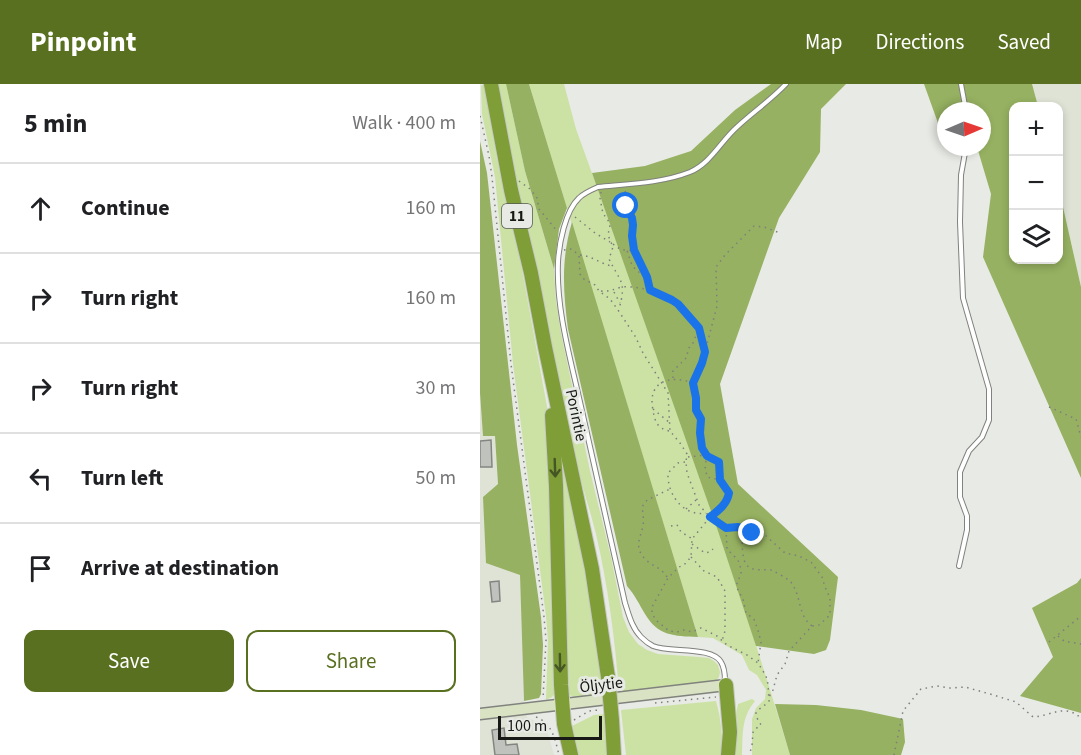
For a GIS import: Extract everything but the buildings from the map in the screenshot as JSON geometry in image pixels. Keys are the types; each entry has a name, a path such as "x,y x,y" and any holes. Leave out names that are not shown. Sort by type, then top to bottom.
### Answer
{"highway":[{"name":"Porintie","path":"491,84 509,180 531,273 592,568 608,677 615,752"},
{"path":"545,347 545,369 552,411 554,442 562,704 571,755"},
{"path":"727,691 730,732 728,755"}],"main road":[{"name":"Öljytie","path":"480,714 562,704 727,691"}],"lane":[{"path":"727,691 721,662 715,656 651,646 635,630 630,618 568,345 558,283 559,251 573,204 580,197 598,187 665,179 691,172 701,166 737,126 786,84"},
{"path":"961,84 964,102"},
{"path":"959,566 967,530 967,516 960,497 960,472 969,451 982,437 989,420 989,389 963,298 960,210 961,175 964,156"}],"path":[{"path":"480,116 492,177 514,387 544,617 546,640 543,706"},
{"path":"516,178 530,189 537,198 539,209 562,236"},
{"path":"623,184 627,196 626,206 632,218 634,250 647,277 650,290"},
{"path":"598,187 601,192 603,214 610,225 608,235 612,250 609,259 618,273 622,287 618,310"},
{"path":"570,212 594,233 619,249 634,250"},
{"path":"769,697 766,676 758,663 701,628 692,632 669,631 652,614 652,607 668,578 690,557 692,539 710,517 721,509 729,493 720,480 719,462 707,456 702,448 701,419 696,410 693,383 702,363 717,306 716,267 754,226 780,233"},
{"path":"559,251 571,249 579,255 582,278 595,285 610,299 635,336 668,393 670,431 687,454 687,473 696,499 706,513 726,528 738,527 749,533 765,535 785,553 811,562 822,577 830,598 830,615 819,625 812,626 789,651 785,664 777,675 769,701 756,713 761,725 752,732 750,755"},
{"path":"627,251 637,272 647,277"},
{"path":"579,255 585,255 613,267"},
{"path":"599,291 613,291 622,287 638,288 650,290 672,300 699,328 705,352"},
{"path":"613,291 620,304"},
{"path":"673,379 673,371 687,357 688,349 699,328"},
{"path":"670,431 662,429 655,421 651,404 653,391 660,382 673,379 693,383"},
{"path":"1050,407 1076,419 1081,437"},
{"path":"653,408 670,424"},
{"path":"687,458 707,456"},
{"path":"707,456 705,466 707,477 720,480"},
{"path":"686,462 678,463 668,473 670,489 680,505 692,513 706,513"},
{"path":"668,578 664,571 644,558 639,548 639,538 643,526 642,507 647,500 670,489"},
{"path":"686,509 696,499"},
{"path":"671,526 677,525 681,532 692,539"},
{"path":"726,528 727,549 738,560 741,569 737,588 743,599 746,613 754,620 758,630 760,642 758,663"},
{"path":"745,531 742,537 742,548 743,560 747,566 754,570 772,570 779,576 788,578 797,591 801,611 812,626"},
{"path":"691,543 705,553 713,549"},
{"path":"690,557 704,571 717,577 725,591 725,631 722,641"},
{"path":"741,569 747,566"},
{"path":"1049,642 1081,616"},
{"path":"1057,635 1064,641 1081,644"},
{"path":"768,684 774,683"},
{"path":"894,755 903,711 921,689 937,686 965,687 1016,702 1033,717 1060,711 1075,713 1081,718"},
{"path":"646,704 727,691"},
{"path":"564,724 576,720 589,711 601,710"},
{"path":"529,716 543,719 550,727 559,755"}],"shaded area":[{"path":"1032,84 1081,84 1081,287 1063,207 1063,102 1037,102"},
{"path":"480,393 483,436 495,436 498,484 483,497 520,575 524,701 527,717 541,724 548,733 554,755 480,755"}],"green space":[{"path":"484,84 497,159 519,253 550,423 556,692 546,700 548,641 546,616 513,364 495,177 482,114 481,86"},
{"path":"497,84 506,84 525,171 554,269 561,333 623,617 629,632 638,644 647,650 658,654 709,658 714,661 720,672 716,681 619,692 611,613 596,534 581,481 525,227"},
{"path":"506,84 529,84 567,208 559,229 554,269 525,171"},
{"path":"529,84 564,84 576,129 741,597 790,755 752,755 752,719 756,708 765,699 766,690 757,675 749,670 742,655 713,638 698,637"},
{"path":"771,84 846,84 821,109 820,152 779,218 720,384 738,484 838,577 830,640 826,650 814,654 756,646 592,173 645,166 691,151 735,110"},
{"path":"924,84 1032,84 1037,102 1009,102 1009,264 1063,264 1063,207 1081,287 1081,478 983,257 991,194 980,156 991,156 991,102 937,102 937,120"},
{"path":"480,141 487,173 517,445 541,617 543,645 541,694 539,698 524,701 520,575 486,563 483,497 498,484 495,436 483,436 480,393"},
{"path":"572,222 698,637 674,635 655,627 627,586 568,329 564,275 566,249"},
{"path":"560,469 565,470 585,560 596,625 602,694 582,697 573,696 565,691"},
{"path":"1081,578 1081,713 1020,696 1053,657 1032,608 1077,583"},
{"path":"752,699 755,701 750,707 744,726 742,755 736,755 738,704"},
{"path":"716,701 721,728 721,755 626,755 621,710"},
{"path":"775,704 816,705 861,710 903,719 905,742 901,755 790,755"},
{"path":"606,714 609,755 577,755 570,727 594,715"}],"route":[{"path":"626,206 632,218 634,250 647,277 650,290 678,304 699,328 704,343 705,352 702,363 693,383 696,410 701,419 702,448 707,456 719,462 720,480 729,493 721,509 710,517 726,528 738,527 752,533"}]}
